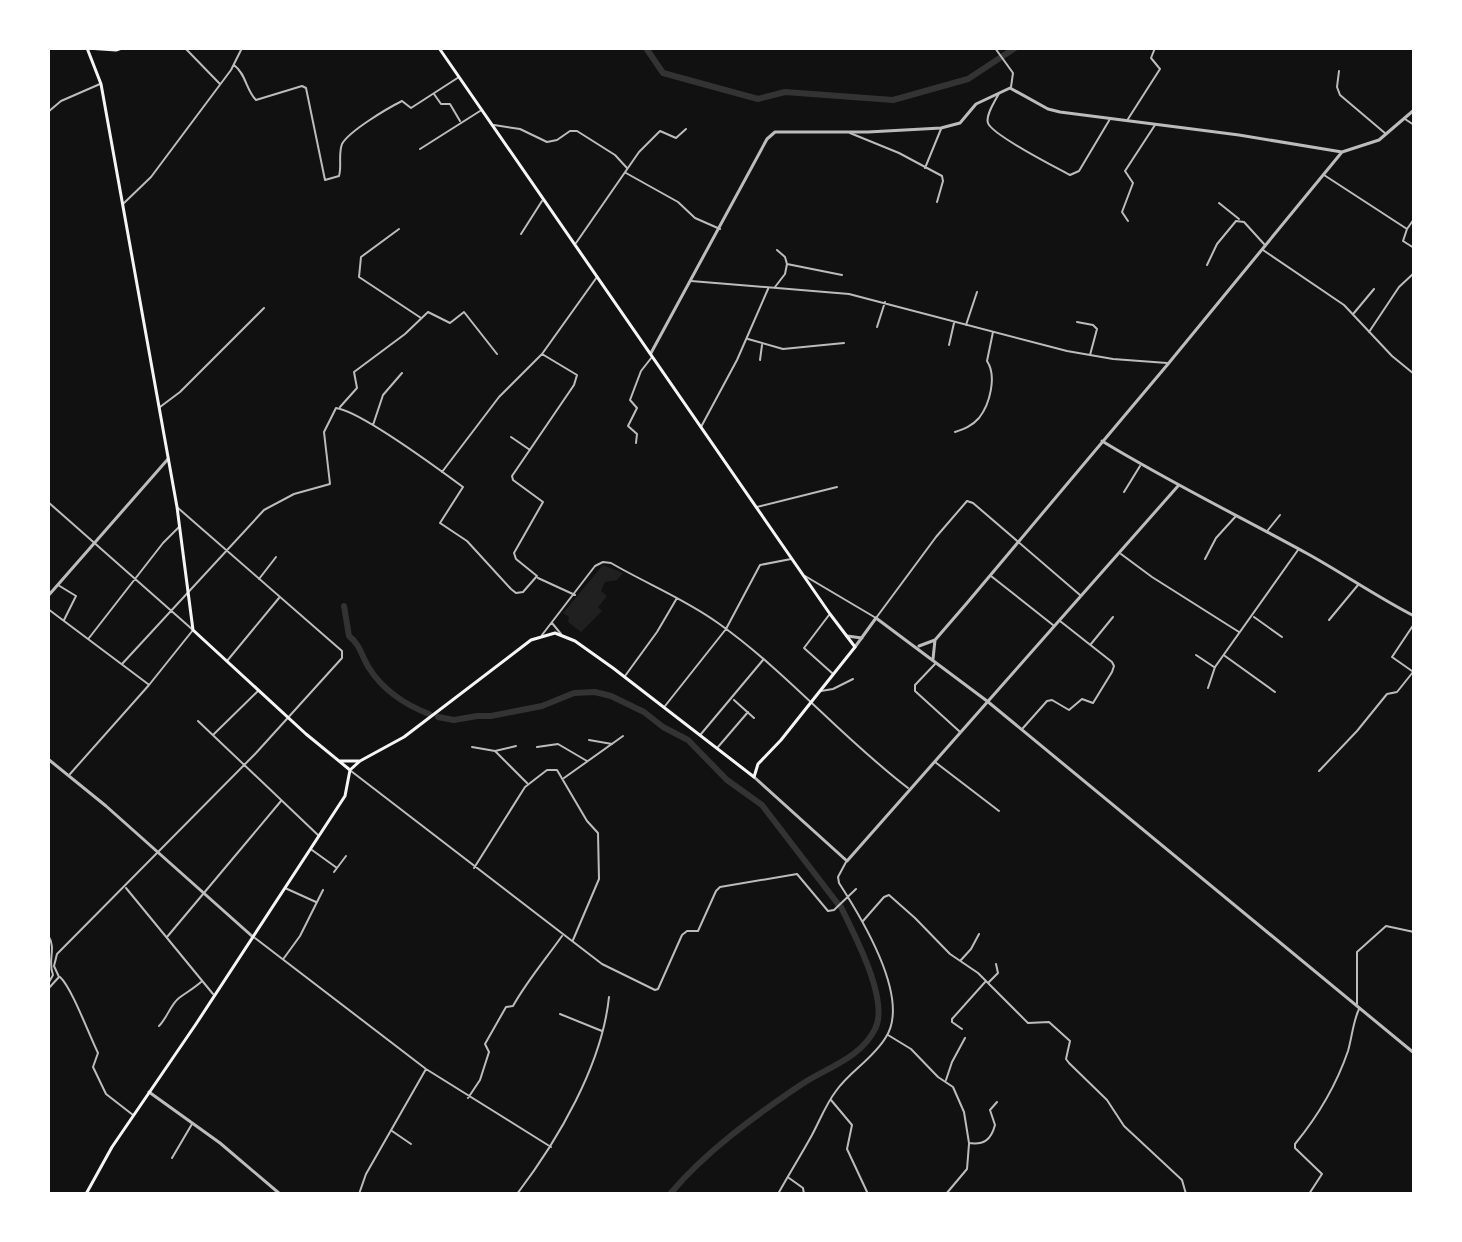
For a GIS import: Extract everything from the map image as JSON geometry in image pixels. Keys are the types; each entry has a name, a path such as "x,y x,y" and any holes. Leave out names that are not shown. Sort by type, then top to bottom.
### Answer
{"main road":[{"path":"122,48 87,48 101,84 177,507 193,630 350,770"},
{"path":"86,1194 133,1115 319,837 347,792 350,770 360,761 404,737 531,640 555,633 575,641 665,706 754,777 758,764 855,647 439,48"},
{"path":"338,761 360,761"},
{"path":"744,768 758,764"}],"street":[{"path":"185,48 221,85"},
{"path":"122,205 151,177 221,85 242,48"},
{"path":"996,48 1013,73 1010,88"},
{"path":"1128,120 1160,69 1151,58 1155,48"},
{"path":"234,65 243,74 256,100 302,86 306,88 325,180 339,176 339,156 343,143 366,124 402,101 411,108 459,77"},
{"path":"1339,71 1338,92 1386,134"},
{"path":"48,112 61,101 101,84"},
{"path":"636,443 637,434 628,426 637,408 630,400 641,371 772,133 941,128 963,121 976,104 1010,88 1053,110 1342,152 1370,145 1414,110"},
{"path":"1000,91 987,119 989,124 1000,136 1070,175 1079,171 1110,118"},
{"path":"434,94 442,105 450,104 461,122"},
{"path":"420,149 482,110"},
{"path":"1404,118 1414,125"},
{"path":"1128,221 1122,212 1133,183 1125,170 1156,124"},
{"path":"493,125 520,129 547,142 557,140 570,131 577,131 615,155 627,171 678,202 695,218 720,229"},
{"path":"925,169 941,128"},
{"path":"575,244 639,152 660,131 676,138 686,129"},
{"path":"845,131 899,153 944,179 937,202"},
{"path":"917,647 935,640 991,575 1342,152"},
{"path":"1323,174 1407,229"},
{"path":"521,234 544,199"},
{"path":"1219,203 1240,220 1264,247 1337,299 1398,362 1414,374"},
{"path":"1414,219 1403,241 1414,248"},
{"path":"1207,265 1217,244 1234,222 1240,220"},
{"path":"399,229 361,257 359,277 421,318"},
{"path":"774,288 785,274 787,264 785,257 777,250"},
{"path":"787,264 842,275"},
{"path":"1369,332 1399,287 1414,273"},
{"path":"442,472 499,397 542,354 598,276"},
{"path":"691,281 837,292 1090,355 1168,364"},
{"path":"701,427 747,339 769,288"},
{"path":"1353,314 1374,289"},
{"path":"966,325 977,292"},
{"path":"877,327 885,302"},
{"path":"159,407 180,392 264,308"},
{"path":"122,664 254,519 273,504 294,494 330,484 324,432 334,410 357,388 354,372 430,312 450,323 464,312 497,354"},
{"path":"949,345 955,322"},
{"path":"1077,322 1093,325 1097,329 1090,355"},
{"path":"955,432 979,418 989,399 992,370 987,361 993,332"},
{"path":"747,339 787,349 844,343"},
{"path":"760,360 762,344"},
{"path":"542,354 577,375 574,385 512,478 543,502 514,555 537,577 575,595"},
{"path":"372,426 383,395 402,373"},
{"path":"339,408 372,426 463,488 440,523 467,541 516,593 523,592 537,577"},
{"path":"511,437 531,451"},
{"path":"1102,441 1414,616"},
{"path":"48,596 168,459"},
{"path":"1124,492 1141,464"},
{"path":"778,1194 830,1099 888,1035 891,994 878,951 838,877 847,861 1178,486"},
{"path":"756,507 837,487"},
{"path":"855,647 936,537 967,501 1080,595"},
{"path":"48,502 193,630 69,776"},
{"path":"133,1115 104,1091 93,1067 98,1053 66,982 59,977 54,966 55,957 289,718 341,662 343,656 342,651 177,507"},
{"path":"1205,559 1216,538 1237,515"},
{"path":"1267,531 1280,515"},
{"path":"89,638 180,526"},
{"path":"1208,688 1215,667 1298,549"},
{"path":"1119,552 1152,577 1240,633"},
{"path":"259,580 276,557"},
{"path":"665,706 726,629 760,565 792,559"},
{"path":"542,635 595,566 607,562 678,598 726,629 910,789"},
{"path":"802,574 876,618 987,701 1414,1053"},
{"path":"991,575 1053,625"},
{"path":"58,585 76,597 63,621"},
{"path":"1329,620 1358,585"},
{"path":"227,661 280,597"},
{"path":"624,677 678,598"},
{"path":"48,609 149,685"},
{"path":"830,614 804,648 832,673"},
{"path":"1252,615 1282,637"},
{"path":"1090,645 1113,617"},
{"path":"1022,730 1047,701 1052,700 1070,710 1082,699 1093,703 1114,666 1059,620"},
{"path":"552,623 561,635"},
{"path":"1319,771 1387,694 1396,693 1414,672 1392,657 1414,624"},
{"path":"847,636 862,638"},
{"path":"935,640 935,661 915,685 915,691 960,732"},
{"path":"1196,655 1215,667"},
{"path":"1224,655 1275,692"},
{"path":"700,735 763,660"},
{"path":"819,692 853,679"},
{"path":"213,735 259,690"},
{"path":"733,699 754,718"},
{"path":"718,747 748,712"},
{"path":"198,721 319,837"},
{"path":"563,779 623,736"},
{"path":"589,740 613,744"},
{"path":"537,747 558,744 588,762"},
{"path":"472,747 495,751 516,746"},
{"path":"495,751 528,784"},
{"path":"48,759 282,960 426,1069 551,1147"},
{"path":"934,761 999,811"},
{"path":"474,868 528,784 550,768 557,770 587,821 597,831 600,868 597,886 572,941"},
{"path":"350,770 608,968 657,990 682,935 687,931 698,931 716,891 724,885 795,873 828,911 834,910 856,889"},
{"path":"754,777 847,861"},
{"path":"167,937 281,801"},
{"path":"311,849 337,868"},
{"path":"334,872 346,856"},
{"path":"126,886 214,996"},
{"path":"285,888 317,902"},
{"path":"282,960 300,936 323,890"},
{"path":"863,921 889,895 1028,1023 1049,1022 1071,1043 1066,1059 1069,1063 1107,1100 1124,1126 1182,1180 1186,1194"},
{"path":"1309,1194 1322,1174 1294,1146 1335,1084 1348,1050 1358,1006 1357,952 1386,926 1414,932"},
{"path":"961,961 979,934"},
{"path":"48,935 54,946 49,965 53,975 48,984"},
{"path":"468,1098 480,1080 489,1052 485,1044 506,1007 513,1006 530,977 537,972 562,935"},
{"path":"962,1029 952,1019 998,973 996,964"},
{"path":"48,989 59,977"},
{"path":"159,1026 176,1001 189,994 201,981"},
{"path":"517,1194 551,1147 604,1031 609,997"},
{"path":"560,1014 604,1031"},
{"path":"888,1035 911,1049 938,1077 953,1087 961,1101 969,1143 967,1169 946,1194"},
{"path":"946,1081 965,1038"},
{"path":"359,1194 366,1174 426,1069"},
{"path":"149,1092 193,1123 280,1194"},
{"path":"830,1099 850,1121 847,1149 868,1194"},
{"path":"969,1143 982,1143 989,1139 995,1125 990,1110 997,1102"},
{"path":"172,1158 193,1123"},
{"path":"391,1130 411,1144"},
{"path":"788,1177 803,1188 804,1194"}],"shaded area":[{"path":"603,565 623,573 617,580 605,582 601,591 607,596 598,607 602,611 581,632 568,622 569,617 563,613"}],"waterway":[{"path":"646,48 663,73 758,99 785,92 893,100 968,79 1015,48"},
{"path":"344,606 349,636 375,676 396,696 429,714"},
{"path":"438,717 454,720 491,716 542,706 574,693 595,692 611,696 644,712 663,727 688,740 727,780 762,805 838,904"},
{"path":"670,1194 732,1134 802,1084 852,1055 875,1029 878,1002 874,985 841,907"}]}
